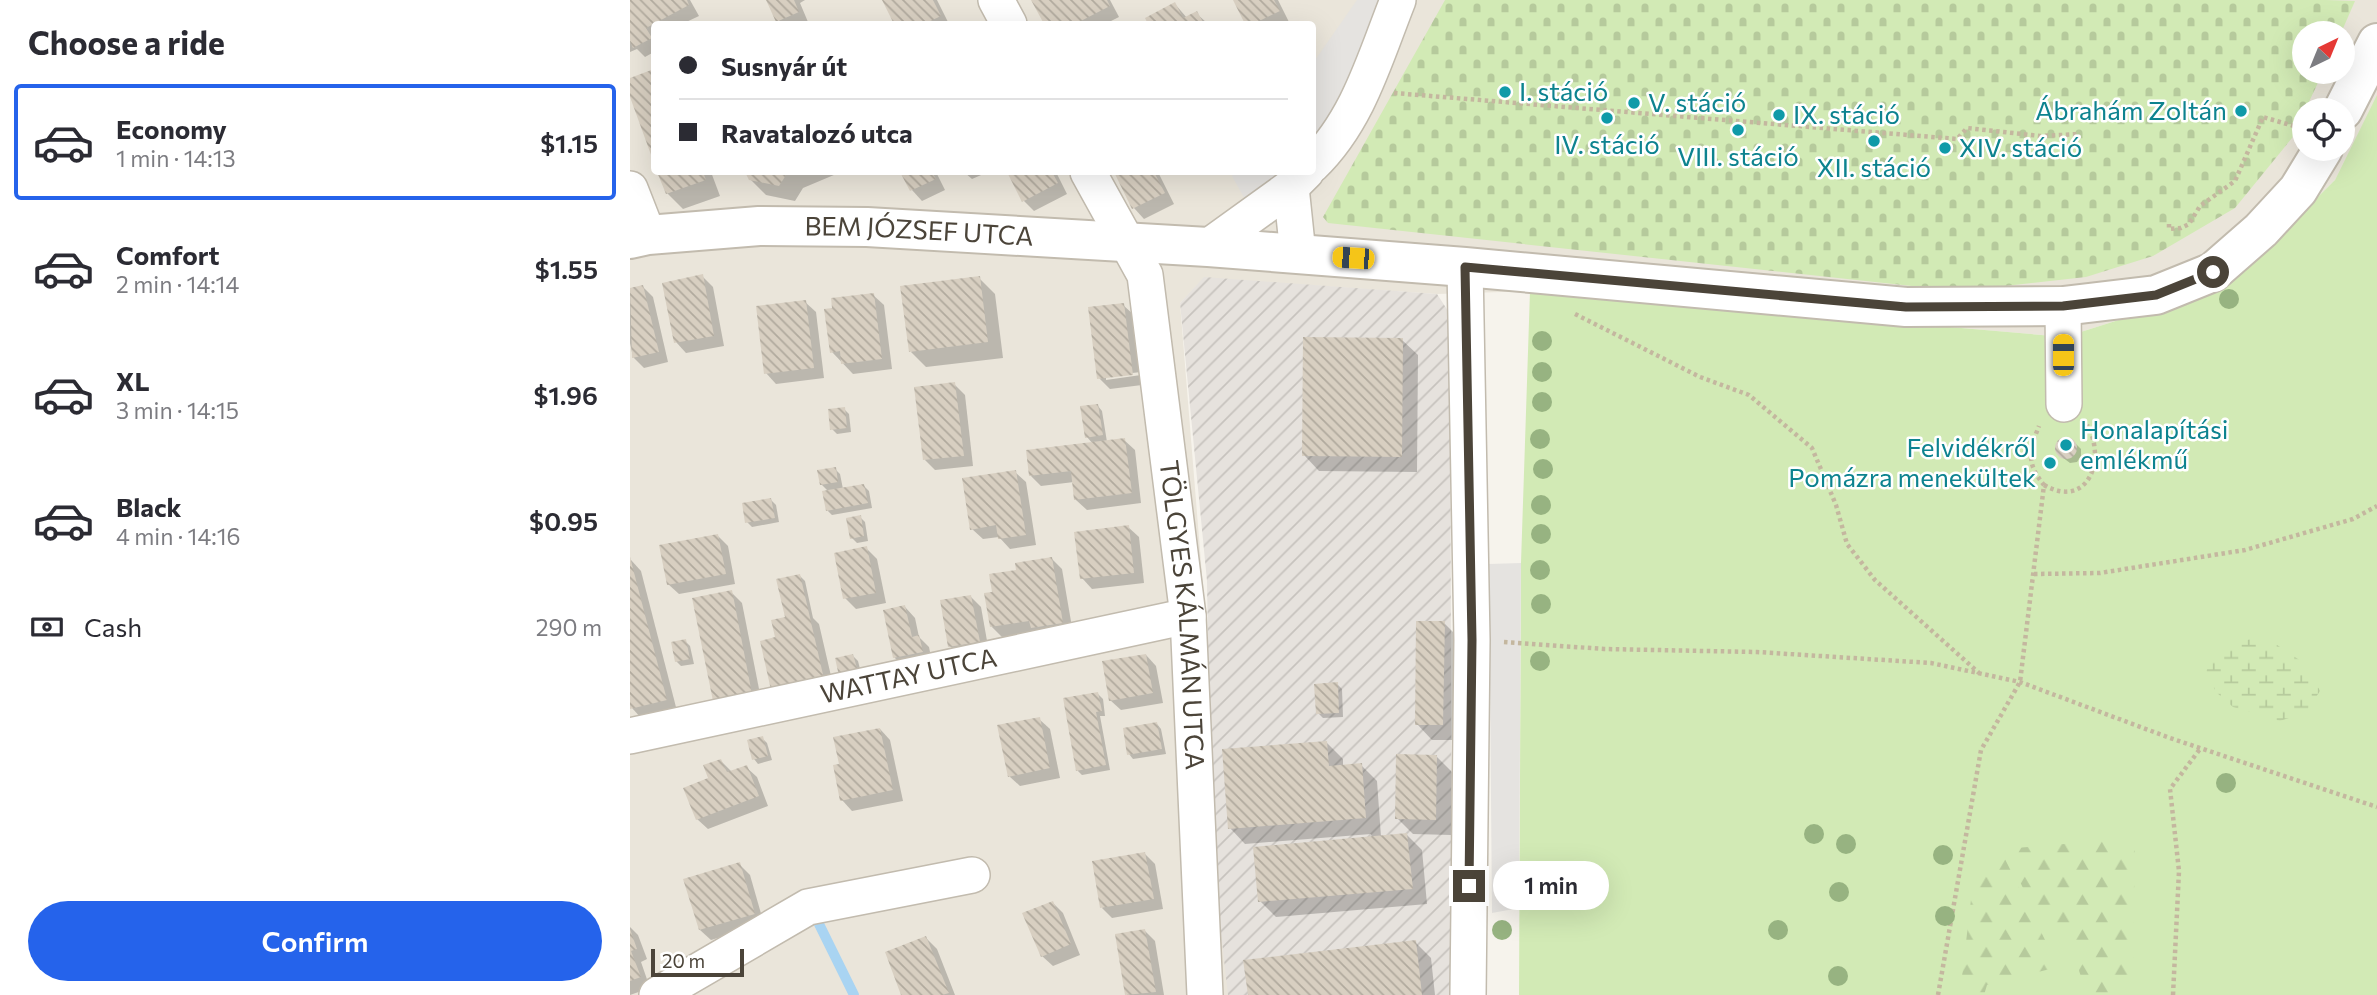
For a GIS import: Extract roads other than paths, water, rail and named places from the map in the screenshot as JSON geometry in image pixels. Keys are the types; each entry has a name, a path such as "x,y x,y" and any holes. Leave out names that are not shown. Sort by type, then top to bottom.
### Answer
{"street":[{"path":"996,0 1007,21"},
{"path":"1316,161 1337,138 1351,115 1398,0"},
{"path":"2349,98 2377,43"},
{"name":"BEM JÓZSEF UTCA","path":"639,237 759,226 840,226 1208,247 1906,307 2063,306 2156,295 2213,272 2261,230 2298,190 2316,161"},
{"name":"TÖLGYES KÁLMÁN UTCA","path":"1090,175 1145,275 1188,616 1205,995"},
{"path":"1208,247 1303,175"},
{"path":"1298,254 1303,175"},
{"path":"630,189 639,237"},
{"path":"1465,267 1472,640 1468,995"},
{"path":"2063,306 2064,404"},
{"name":"WATTAY UTCA","path":"630,736 1188,616"},
{"path":"657,995 808,907 972,875"}],"waterway":[{"path":"819,924 854,995"}],"place":[{"name":"I. stáció","path":"1505,92"},
{"name":"V. stáció","path":"1634,103"},
{"name":"Ábrahám Zoltán","path":"2241,111"},
{"name":"IX. stáció","path":"1779,115"},
{"name":"IV. stáció","path":"1607,118"},
{"name":"VIII. stáció","path":"1738,130"},
{"name":"XII. stáció","path":"1874,141"},
{"name":"XIV. stáció","path":"1945,148"},
{"name":"Honalapítási emlékmű","path":"2066,445"},
{"name":"Felvidékről Pomázra menekültek","path":"2050,463"}]}
